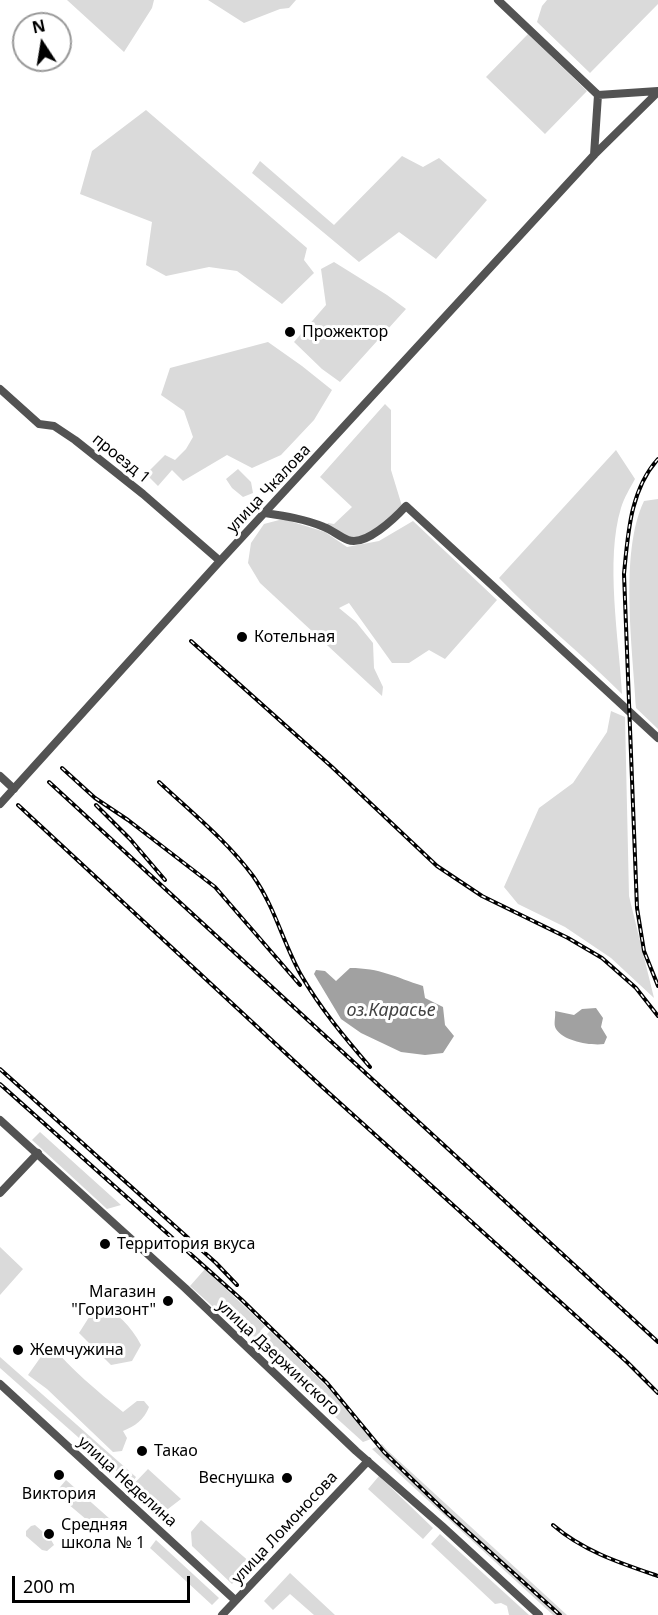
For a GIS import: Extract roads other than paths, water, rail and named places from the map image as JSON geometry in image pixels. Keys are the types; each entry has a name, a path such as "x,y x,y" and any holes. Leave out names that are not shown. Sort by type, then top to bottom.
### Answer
{"street":[{"path":"498,0 598,95 658,91"},
{"name":"улица Чкалова","path":"0,804 594,155 658,91"},
{"path":"594,155 598,95"},
{"name":"проезд 1","path":"0,389 39,424 54,426 75,440 143,494 220,561"},
{"path":"265,513 325,527 350,541 363,541 397,516 406,506 658,738"},
{"path":"0,776 14,789"},
{"name":"улица Дзержинского","path":"0,1120 368,1461 539,1615"},
{"path":"0,1193 38,1153"},
{"name":"улица Неделина","path":"0,1384 236,1600"},
{"name":"улица Ломоносова","path":"222,1615 368,1461"}],"water":[{"name":"оз.Карасье","path":"350,968 379,971 423,986 425,998 443,1007 445,1025 454,1036 443,1053 425,1055 401,1052 361,1033 341,1019 314,974 316,970 325,971 336,981"},
{"path":"596,1008 603,1018 601,1027 607,1037 604,1044 578,1042 565,1037 556,1029 555,1011 574,1015 582,1009"}],"railway":[{"path":"658,459 641,484 636,498 629,528 624,574 637,908 644,951 658,986"},
{"path":"191,641 332,767 437,866 482,896 568,938 602,958 636,988 658,1016"},
{"path":"62,768 95,798 128,820 215,887 300,985"},
{"path":"49,782 658,1342"},
{"path":"159,782 220,838 253,876 267,900 308,987 370,1067"},
{"path":"18,805 320,1085 628,1363 658,1393"},
{"path":"96,805 130,839 165,880"},
{"path":"0,1069 216,1263 237,1285"},
{"path":"0,1084 242,1300 327,1383 384,1452 448,1514 560,1615"},
{"path":"553,1525 589,1549 658,1576"}],"place":[{"name":"Прожектор","path":"290,332"},
{"name":"Котельная","path":"242,637"},
{"name":"Территория вкуса","path":"105,1244"},
{"name":"Магазин \"Горизонт\"","path":"168,1301"},
{"name":"Жемчужина","path":"18,1350"},
{"name":"Такао","path":"142,1451"},
{"name":"Виктория","path":"59,1475"},
{"name":"Веснушка","path":"287,1478"},
{"name":"Средняя школа № 1","path":"49,1534"}]}
